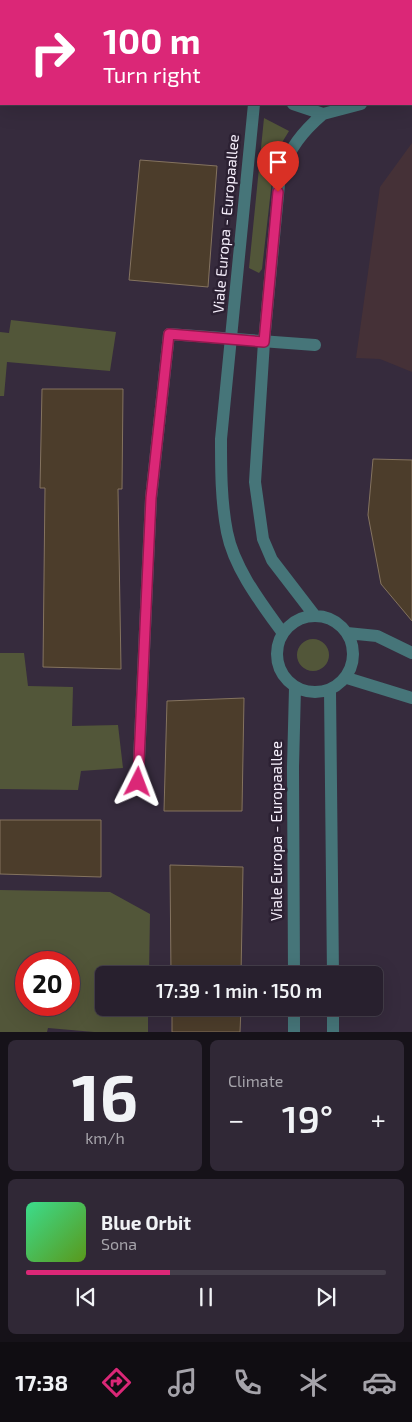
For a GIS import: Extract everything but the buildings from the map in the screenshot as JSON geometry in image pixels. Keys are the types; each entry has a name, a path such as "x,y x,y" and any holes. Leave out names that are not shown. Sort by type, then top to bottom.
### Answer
{"street":[{"name":"Viale Europa - Europaallee","path":"254,105 221,439 222,491 227,533 242,573 282,632"},
{"path":"296,105 323,114"},
{"path":"315,616 272,560 263,539 258,514 255,482 256,444 264,342 280,174 288,152 305,130 323,114 357,105"},
{"path":"138,782 151,498 169,334 315,345"},
{"path":"315,616 334,621 347,633 354,655 347,678 330,690 312,692 295,688 280,673 276,652 282,632 296,620 315,616"},
{"path":"347,633 377,636 412,653"},
{"path":"347,678 412,698"},
{"name":"Viale Europa - Europaallee","path":"294,966 293,767 295,688"},
{"path":"330,690 333,966"},
{"path":"294,1016 294,1032"},
{"path":"333,1016 333,1032"}],"shaded area":[{"path":"412,143 412,372 380,359 356,358 380,187"}],"green space":[{"path":"264,118 289,131 275,154 262,269 259,273 249,268"},
{"path":"11,320 116,332 110,371 7,362 4,396 0,396 0,332 9,333"},
{"path":"313,639 319,640 324,644 328,649 328,661 324,666 319,670 313,671 307,670 302,666 298,661 297,655 298,649 302,644 307,640"},
{"path":"0,653 24,653 28,686 73,687 72,726 118,725 123,768 81,771 78,790 0,789"},
{"path":"0,890 110,892 150,914 149,966 95,966 95,1016 148,1016 148,1032 94,1032 48,1028 47,1032 0,1032"}],"route":[{"path":"138,782 151,498 169,334 264,342 278,192"}]}
